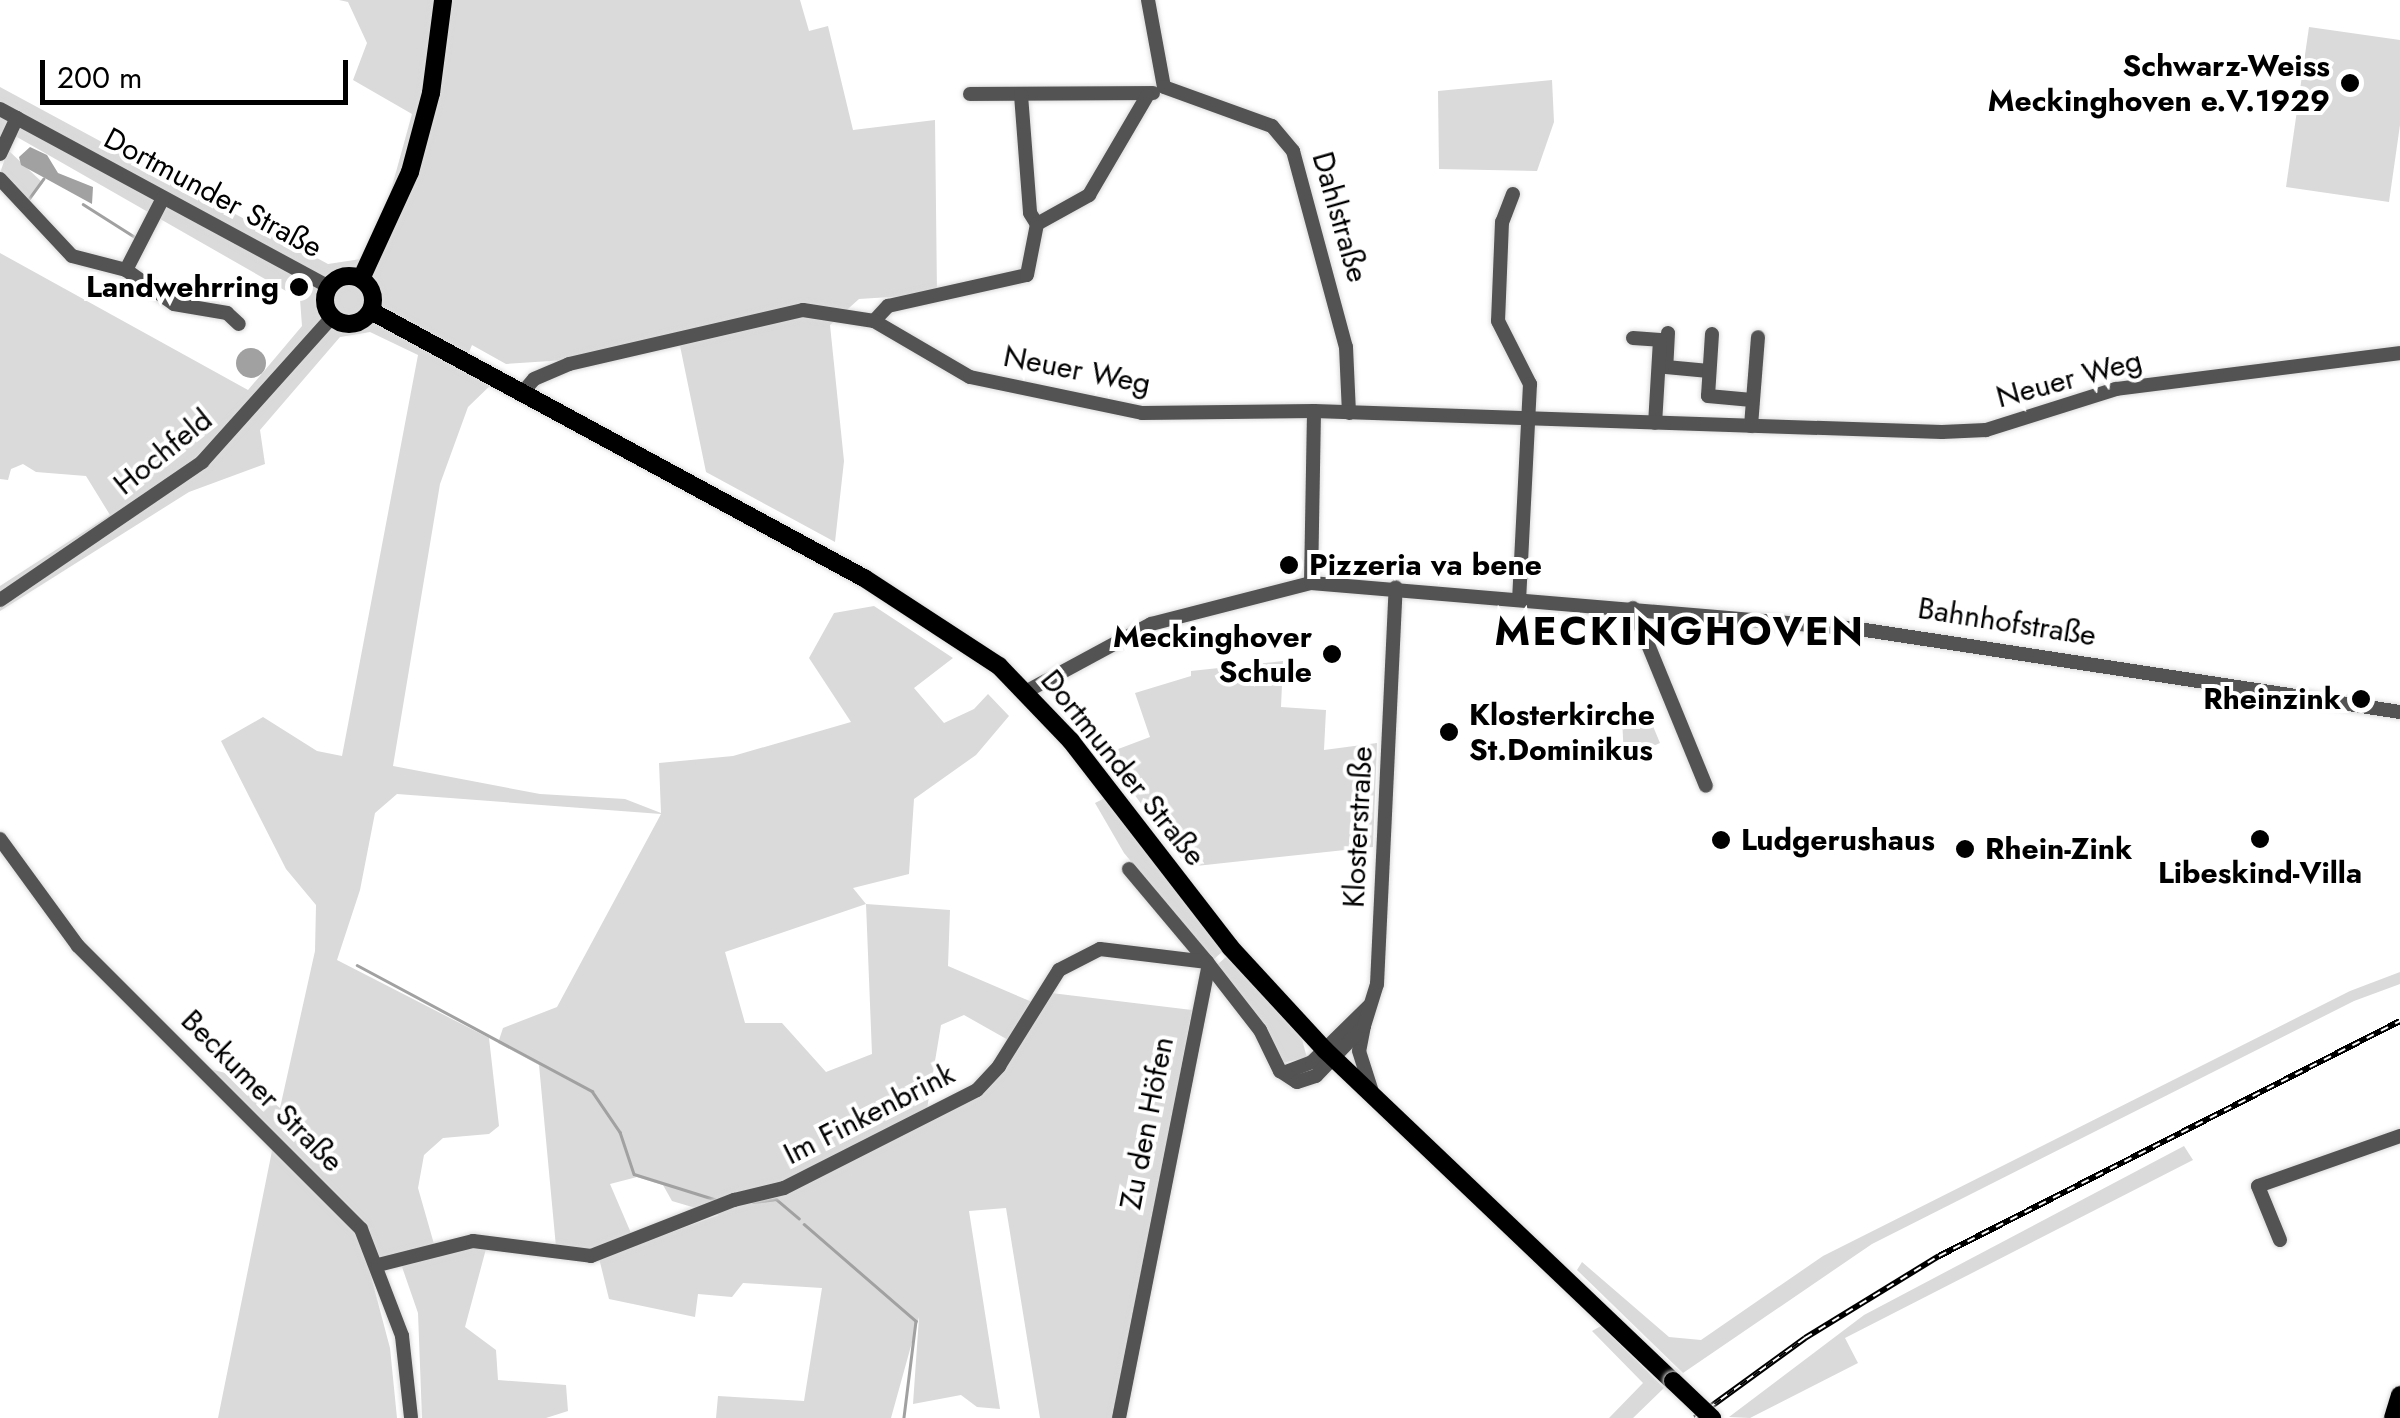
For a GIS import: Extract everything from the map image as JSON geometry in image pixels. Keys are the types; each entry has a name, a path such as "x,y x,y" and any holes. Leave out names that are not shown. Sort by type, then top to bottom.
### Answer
{"main road":[{"path":"361,279 410,172 431,93 443,0"},
{"path":"347,276 361,279 371,290 370,310 353,324 332,317 325,303 329,287 347,276"},
{"name":"Dortmunder Straße","path":"370,310 877,585 951,630 1027,691 1230,947 1329,1054 1712,1418"},
{"path":"2393,1418 2400,1395"}],"street":[{"path":"970,94 1147,96 1164,87 1148,0"},
{"name":"Dahlstraße","path":"1164,87 1272,126 1288,142 1346,347 1349,412"},
{"path":"874,320 888,306 1027,275 1037,224 1030,213 1021,94"},
{"path":"1037,224 1088,195 1147,96"},
{"name":"Dortmunder Straße","path":"0,109 329,287"},
{"path":"0,154 17,118"},
{"path":"0,179 72,256 126,270 174,304 227,313 239,324"},
{"path":"1513,194 1502,222 1498,321 1527,373 1519,598"},
{"path":"126,270 163,198"},
{"name":"Neuer Weg","path":"522,393 537,377 569,364 802,310 874,320 970,377 1110,410 1314,411 1986,430 2116,389 2400,353"},
{"name":"Hochfeld","path":"0,600 202,462 332,317"},
{"path":"1655,423 1668,332"},
{"path":"1712,334 1708,396 1752,400"},
{"path":"1633,338 1660,340 1662,367"},
{"path":"1751,426 1758,338"},
{"path":"1662,367 1709,371"},
{"path":"1311,583 1314,411"},
{"name":"Bahnhofstraße","path":"1027,691 1151,624 1311,583 1633,608 1985,646 2400,712"},
{"name":"Klosterstraße","path":"1364,1026 1379,966 1396,587"},
{"path":"1633,608 1637,630 1706,786"},
{"name":"Beckumer Straße","path":"0,839 78,946 361,1229 402,1336 411,1418"},
{"path":"1129,869 1260,1030 1280,1071 1297,1082 1316,1076 1329,1054 1370,1006"},
{"name":"Im Finkenbrink","path":"378,1266 473,1240 591,1256 734,1200 784,1188 986,1083 1041,992 1074,958 1110,948 1208,964"},
{"name":"Zu den Höfen","path":"1119,1418 1208,964"},
{"path":"1329,1054 1364,1026"},
{"path":"1364,1026 1359,1052 1373,1092"},
{"path":"2280,1240 2258,1186 2400,1136"}],"shaded area":[{"path":"339,0 800,0 809,31 828,26 853,130 935,120 937,294 859,299 830,325 844,461 835,542 706,472 679,341 612,357 506,364 472,345 465,362 497,379 468,407 440,484 393,766 540,794 625,799 661,813 659,763 733,756 851,722 809,658 834,613 874,606 953,658 914,688 944,723 974,709 988,694 1009,716 976,755 914,799 909,874 853,888 866,904 950,910 948,966 1032,1002 1010,1041 964,1015 941,1025 926,1115 976,1092 1043,992 1192,1010 1115,1418 1040,1418 1006,1208 969,1211 1000,1409 977,1407 961,1395 913,1404 919,1317 891,1418 716,1418 718,1396 804,1401 822,1288 743,1283 732,1297 698,1294 695,1317 609,1299 599,1258 719,1215 672,1201 663,1185 637,1177 610,1184 631,1233 587,1250 556,1247 539,1065 498,1043 503,1028 557,1007 661,814 397,794 375,813 360,890 337,960 489,1038 499,1126 489,1134 443,1138 424,1155 418,1188 434,1244 379,1261 359,1231 390,1348 397,1418 218,1418 274,1141 202,1067 241,1077 280,1108 315,951 316,905 286,869 221,741 263,717 317,751 342,756 418,355 370,332 340,337 260,430 265,464 189,492 0,611 0,586 110,515 86,476 36,472 23,464 11,469 8,480 0,479 0,253 248,390 302,326 300,299 10,133 0,145 0,87 328,264 361,259 390,194 412,114 353,80 367,43 348,2","holes":["866,904 872,1054 826,1072 782,1023 745,1023 725,952"]},
{"name":"Schwarz-Weiss Meckinghoven e.V.1929","path":"2309,27 2400,40 2400,125 2389,202 2286,187"},
{"path":"1552,80 1554,122 1537,171 1439,169 1438,91"},
{"path":"30,147 47,155 58,173 93,187 92,204 21,165 19,157"},
{"path":"8,150 43,183 25,204 0,173"},
{"path":"251,348 261,353 266,363 261,373 251,378 241,373 236,363 241,353"},
{"path":"1283,661 1281,707 1326,710 1324,750 1377,743 1373,847 1187,867 1105,754 1150,737 1135,693 1191,676 1191,671"},
{"path":"1622,717 1650,719 1660,743 1624,759"},
{"path":"1107,797 1223,951 1213,960 1124,853 1095,803"},
{"path":"1227,956 1302,1039 1307,1058 1281,1063 1217,965"},
{"path":"2400,972 2400,984 2354,1001 1872,1244 1683,1373 1577,1270 1582,1262 1669,1337 1701,1340 1823,1256 2350,991"},
{"path":"2184,1146 2193,1160 1845,1338 1858,1363 1750,1418 1729,1417 1864,1315"},
{"path":"459,1248 486,1249 465,1327 496,1350 498,1380 566,1385 568,1411 546,1418 422,1418 418,1313 401,1264"},
{"path":"1601,1326 1664,1388 1633,1418 1609,1418 1643,1383 1592,1331"}],"waterway":[{"path":"28,200 43,179"},
{"path":"83,204 135,237"},
{"path":"357,965 592,1091 620,1132 634,1174 714,1199"},
{"path":"753,1202 776,1199 799,1218"},
{"path":"804,1224 916,1321 904,1418"}],"railway":[{"path":"1695,1418 1805,1338 1939,1256 2400,1021"}],"place":[{"name":"Schwarz-Weiss Meckinghoven e.V.1929","path":"2350,83"},
{"name":"Landwehrring","path":"299,287"},
{"name":"Pizzeria va bene","path":"1289,565"},
{"name":"Meckinghover Schule","path":"1332,654"},
{"name":"Rheinzink","path":"2361,699"},
{"name":"Klosterkirche St.Dominikus","path":"1449,732"},
{"name":"Libeskind-Villa","path":"2260,839"},
{"name":"Ludgerushaus","path":"1721,840"},
{"name":"Rhein-Zink","path":"1965,849"}],"district":[{"name":"MECKINGHOVEN","path":"1680,631"}]}
